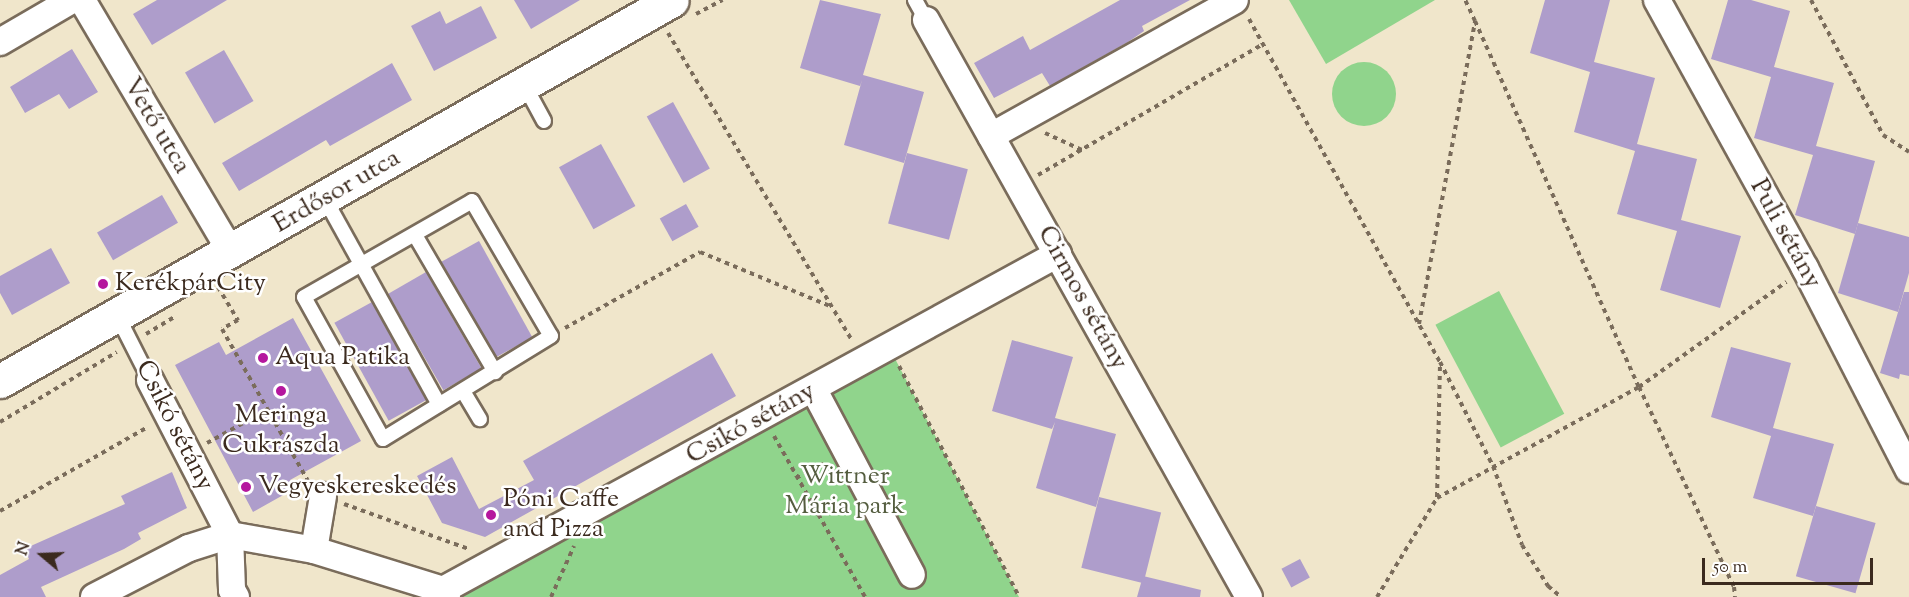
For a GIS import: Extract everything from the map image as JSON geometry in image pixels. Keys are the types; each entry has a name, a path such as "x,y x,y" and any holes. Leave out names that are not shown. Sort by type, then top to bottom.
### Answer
{"street":[{"path":"0,42 72,0"},
{"name":"Vető utca","path":"82,0 218,259"},
{"name":"Puli sétány","path":"1657,0 1805,268 1909,470"},
{"path":"991,136 1239,4"},
{"name":"Cirmos sétány","path":"920,10 1058,254 1200,494 1249,597"},
{"name":"Erdősor utca","path":"0,381 124,330 218,259 654,11"},
{"name":"Csikó sétány","path":"230,535 314,550 445,594 1058,254"},
{"name":"Csikó sétány","path":"150,380 230,535 232,590 236,597"},
{"path":"814,390 912,575"},
{"path":"314,550 323,496"},
{"path":"94,597 189,548 230,535"}],"lane":[{"path":"524,84 544,121"},
{"path":"325,199 360,266 440,405"},
{"path":"472,201 551,336 383,439 304,297 415,235 472,201"},
{"path":"415,235 495,372"},
{"name":"Csikó sétány","path":"124,330 150,380"},
{"path":"464,391 480,419"}],"path":[{"path":"1465,0 1640,387 1734,587 1735,597"},
{"path":"1811,0 1883,135 1909,152"},
{"path":"1239,4 1440,362 1494,466 1522,546 1548,586 1562,597"},
{"path":"654,11 864,362"},
{"path":"1419,325 1475,21"},
{"path":"1020,186 1263,44"},
{"path":"1018,121 1082,150"},
{"path":"551,336 700,252 832,307"},
{"path":"218,259 238,320 222,329 306,478 323,496 472,550"},
{"path":"1377,597 1437,498 1640,387 1805,268"},
{"path":"0,422 124,330"},
{"path":"890,349 1019,597"},
{"path":"1437,498 1440,362"},
{"path":"188,453 267,410"},
{"path":"0,511 168,415"},
{"path":"764,417 796,478 865,597"},
{"path":"796,478 848,451"},
{"path":"551,597 588,513"}],"green space":[{"path":"1289,0 1435,0 1326,64"},
{"path":"1364,62 1382,67 1387,71 1391,76 1396,94 1391,112 1387,117 1382,121 1364,126 1346,121 1341,117 1337,112 1332,94 1337,76 1341,71 1346,67"},
{"path":"1499,291 1564,414 1501,448 1435,325"},
{"name":"Wittner Mária park","path":"890,349 1019,597 447,597"}],"building":[{"path":"157,0 227,0 152,45 133,14"},
{"path":"514,0 580,0 531,29"},
{"path":"820,0 881,14 863,75 924,92 904,163 844,145 862,80 860,86 800,68"},
{"path":"1120,0 1190,0 1142,26 1144,31 1128,42 1050,86 1042,73 994,98 974,63 1023,36 1030,50"},
{"path":"1545,0 1610,0 1594,62 1655,78 1637,144 1697,159 1681,220 1741,236 1720,308 1660,290 1677,231 1617,214 1635,151 1574,132 1590,72 1530,53"},
{"path":"1728,0 1751,0 1790,11 1774,67 1834,83 1816,146 1875,161 1855,234 1795,215 1813,155 1754,138 1771,77 1711,59"},
{"path":"481,6 497,38 434,71 411,26 440,11 446,24"},
{"path":"72,49 98,92 69,109 59,94 25,113 10,87"},
{"path":"224,50 254,101 215,124 185,72"},
{"path":"392,63 412,100 330,146 326,140 239,191 222,163"},
{"path":"673,102 710,168 684,183 647,117"},
{"path":"601,144 635,206 593,229 559,167"},
{"path":"907,153 968,169 949,240 888,224"},
{"path":"162,195 178,223 113,260 97,232"},
{"path":"686,204 699,227 672,241 660,219"},
{"path":"1858,223 1909,237 1909,273 1898,312 1838,293"},
{"path":"479,241 532,337 495,358 441,262"},
{"path":"51,248 70,283 12,315 0,293 0,276"},
{"path":"426,272 482,368 443,390 388,294"},
{"path":"1904,292 1909,292 1909,376 1900,374 1899,379 1880,373"},
{"path":"372,302 426,400 389,421 334,323"},
{"path":"293,318 361,441 290,480 294,489 253,512 175,365 219,342 226,355"},
{"path":"1012,340 1073,357 1055,418 1116,434 1096,507 1036,488 1055,422 1052,429 992,411"},
{"path":"1731,347 1791,363 1773,428 1834,444 1813,516 1753,498 1771,436 1711,417"},
{"path":"712,353 736,396 485,537 442,523 417,476 452,457 479,509 534,480 523,461"},
{"path":"172,472 187,508 138,533 141,539 124,549 41,587 46,597 0,597 0,575 29,559 24,549 125,504 121,496"},
{"path":"1099,497 1161,512 1143,583 1081,568"},
{"path":"1816,506 1876,523 1855,593 1796,576"},
{"path":"1300,559 1310,578 1291,587 1281,569"},
{"path":"1143,576 1201,590 1200,597 1137,597"}],"place":[{"name":"KerékpárCity","path":"103,284"},
{"name":"Aqua Patika","path":"263,358"},
{"name":"Meringa Cukrászda","path":"281,391"},
{"name":"Vegyeskereskedés","path":"246,487"},
{"name":"Póni Caffe and Pizza","path":"491,515"}]}
